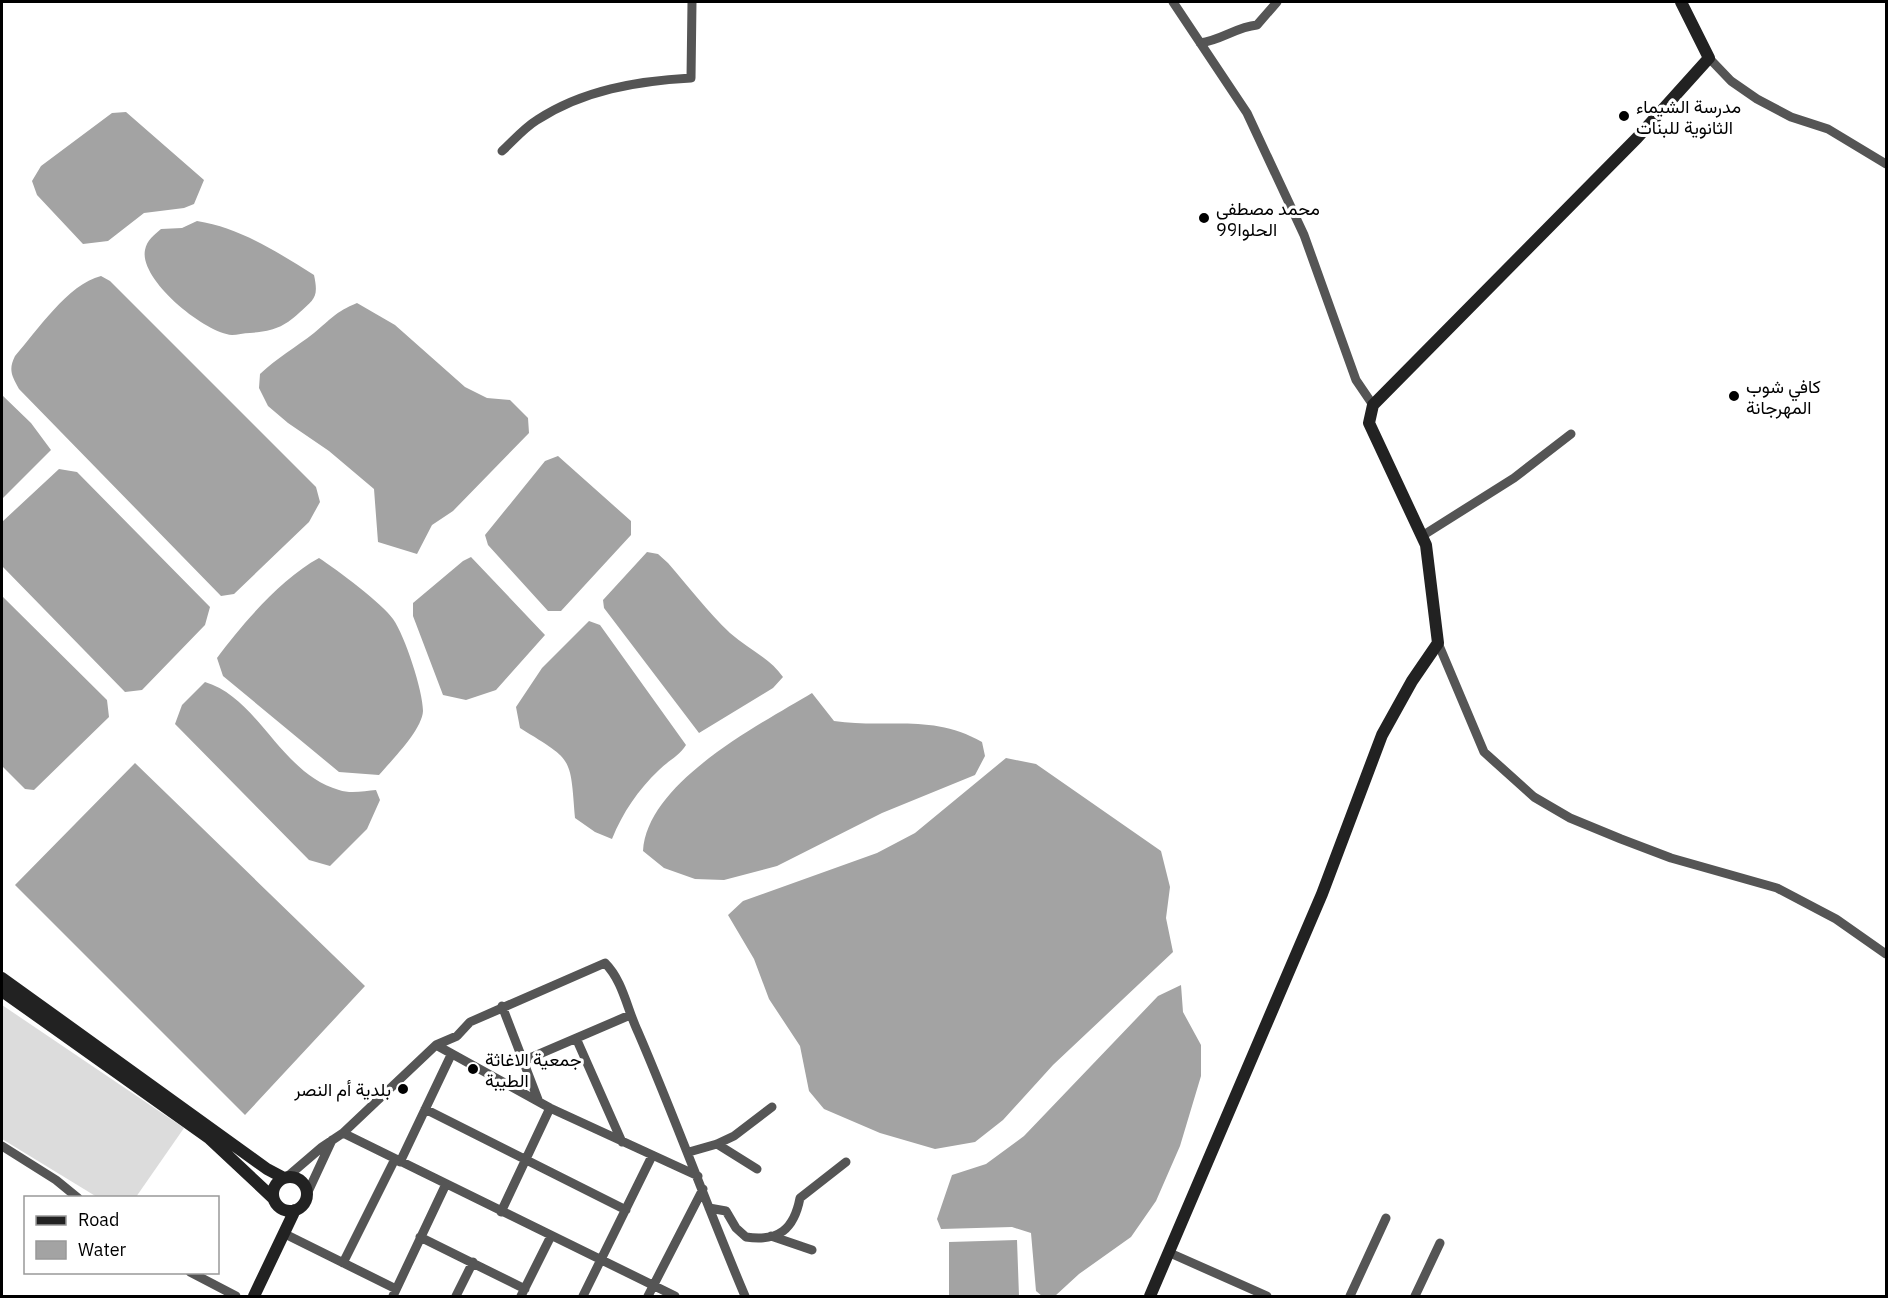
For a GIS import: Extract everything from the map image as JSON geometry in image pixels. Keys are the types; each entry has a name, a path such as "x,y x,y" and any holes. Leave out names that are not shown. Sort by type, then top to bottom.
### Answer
{"street":[{"path":"502,151 535,121 575,98 618,87 691,78 692,2"},
{"path":"1173,2 1242,103 1304,235 1356,380 1373,405"},
{"path":"1200,43 1218,40 1245,26 1257,25 1276,2"},
{"path":"1681,2 1709,58 1731,81 1756,99 1791,117 1828,129 1887,164"},
{"path":"1709,58 1637,138 1373,405 1369,423 1426,545 1438,643 1484,752 1534,797 1570,818 1671,858 1777,888 1836,919 1887,954"},
{"path":"1422,536 1514,478 1571,434"},
{"path":"1150,1296 1323,892 1382,735 1412,681 1438,643"},
{"path":"273,1198 274,1187 343,1133 436,1046 457,1035 470,1022 502,1006 605,963 618,980 630,1015 689,1152 708,1208 745,1296"},
{"path":"2,978 267,1169 286,1178 302,1182 306,1196"},
{"path":"2,991 209,1138 284,1210 295,1210"},
{"path":"502,1006 538,1102"},
{"path":"523,1061 630,1015"},
{"path":"576,1038 622,1142"},
{"path":"436,1046 550,1108 698,1176"},
{"path":"343,1263 425,1109 451,1055"},
{"path":"689,1152 717,1144 734,1136 771,1107"},
{"path":"501,1212 550,1108"},
{"path":"425,1109 626,1210"},
{"path":"343,1133 675,1296"},
{"path":"254,1296 295,1210 302,1205 332,1140"},
{"path":"717,1144 757,1169"},
{"path":"2,1146 77,1196"},
{"path":"583,1296 652,1156"},
{"path":"708,1208 726,1211 736,1228 746,1237 771,1236 786,1230 796,1217 800,1198 846,1162"},
{"path":"285,1234 343,1263 395,1293 446,1184"},
{"path":"648,1296 703,1189"},
{"path":"1350,1296 1386,1218"},
{"path":"420,1237 473,1262 523,1293 551,1236"},
{"path":"771,1236 812,1250"},
{"path":"1415,1296 1440,1243"},
{"path":"1170,1253 1267,1296"},
{"path":"456,1296 473,1262"},
{"path":"194,1274 236,1296"}],"shaded area":[{"path":"2,1005 184,1128 137,1196 95,1196 2,1139"}],"water":[{"path":"126,112 204,180 194,204 184,208 144,213 108,241 83,244 37,195 32,181 41,166 112,113"},
{"path":"197,221 244,235 314,275 316,289 312,301 282,325 258,332 232,335 220,332 191,315 163,290 152,276 146,262 145,250 149,241 161,229 182,228"},
{"path":"101,276 110,281 316,487 320,502 309,522 234,594 221,596 19,389 13,377 11,369 15,356 43,322 77,288"},
{"path":"357,303 395,325 465,387 487,398 510,400 528,418 529,433 453,511 432,525 417,554 378,542 374,489 329,451 288,423 268,406 259,388 260,374 266,368 338,313"},
{"path":"2,395 31,423 51,450 2,499"},
{"path":"558,456 631,521 631,535 561,611 548,611 488,545 485,535 545,461"},
{"path":"59,469 77,472 210,607 205,625 142,690 125,692 2,566 2,522"},
{"path":"647,552 658,554 668,563 730,633 765,659 783,677 773,688 699,733 604,608 603,600"},
{"path":"471,557 545,635 496,690 466,700 443,695 413,616 413,603 463,561"},
{"path":"319,558 370,596 393,619 408,650 417,678 423,711 418,727 379,775 339,772 223,676 217,658 238,631 277,589"},
{"path":"2,596 107,700 109,717 34,790 25,789 2,766"},
{"path":"589,621 600,625 686,745 651,778 638,794 626,811 612,839 595,832 575,818 572,782 565,762 550,747 520,728 516,707 542,668"},
{"path":"205,682 224,691 240,703 285,753 319,781 343,791 376,790 380,800 367,829 330,866 309,860 175,724 182,705"},
{"path":"812,693 834,721 927,725 945,728 982,742 985,756 975,775 882,813 777,866 724,880 695,879 664,868 643,851 649,826 664,802 684,779 736,739"},
{"path":"1006,758 1036,764 1161,851 1170,887 1166,918 1173,952 1053,1065 1003,1120 975,1142 935,1149 880,1133 824,1109 809,1091 800,1046 769,999 754,959 728,915 743,901 877,853 915,833"},
{"path":"135,763 365,986 245,1115 15,885"},
{"path":"1181,985 1183,1012 1201,1045 1201,1076 1180,1146 1156,1201 1131,1237 1079,1274 1055,1296 1042,1296 1036,1291 1031,1233 1012,1227 941,1229 937,1219 952,1175 986,1164 1024,1136 1158,996"},
{"path":"1017,1240 1019,1296 949,1296 949,1242"}],"place":[{"name":"مدرسة الشيماء الثانوية للبنات","path":"1624,116"},
{"name":"محمد مصطفى الحلوا99","path":"1204,218"},
{"name":"كافي شوب المهرجانة","path":"1734,396"},
{"name":"جمعية الاغاثة الطيبة","path":"473,1069"},
{"name":"بلدية أم النصر","path":"403,1089"}]}
